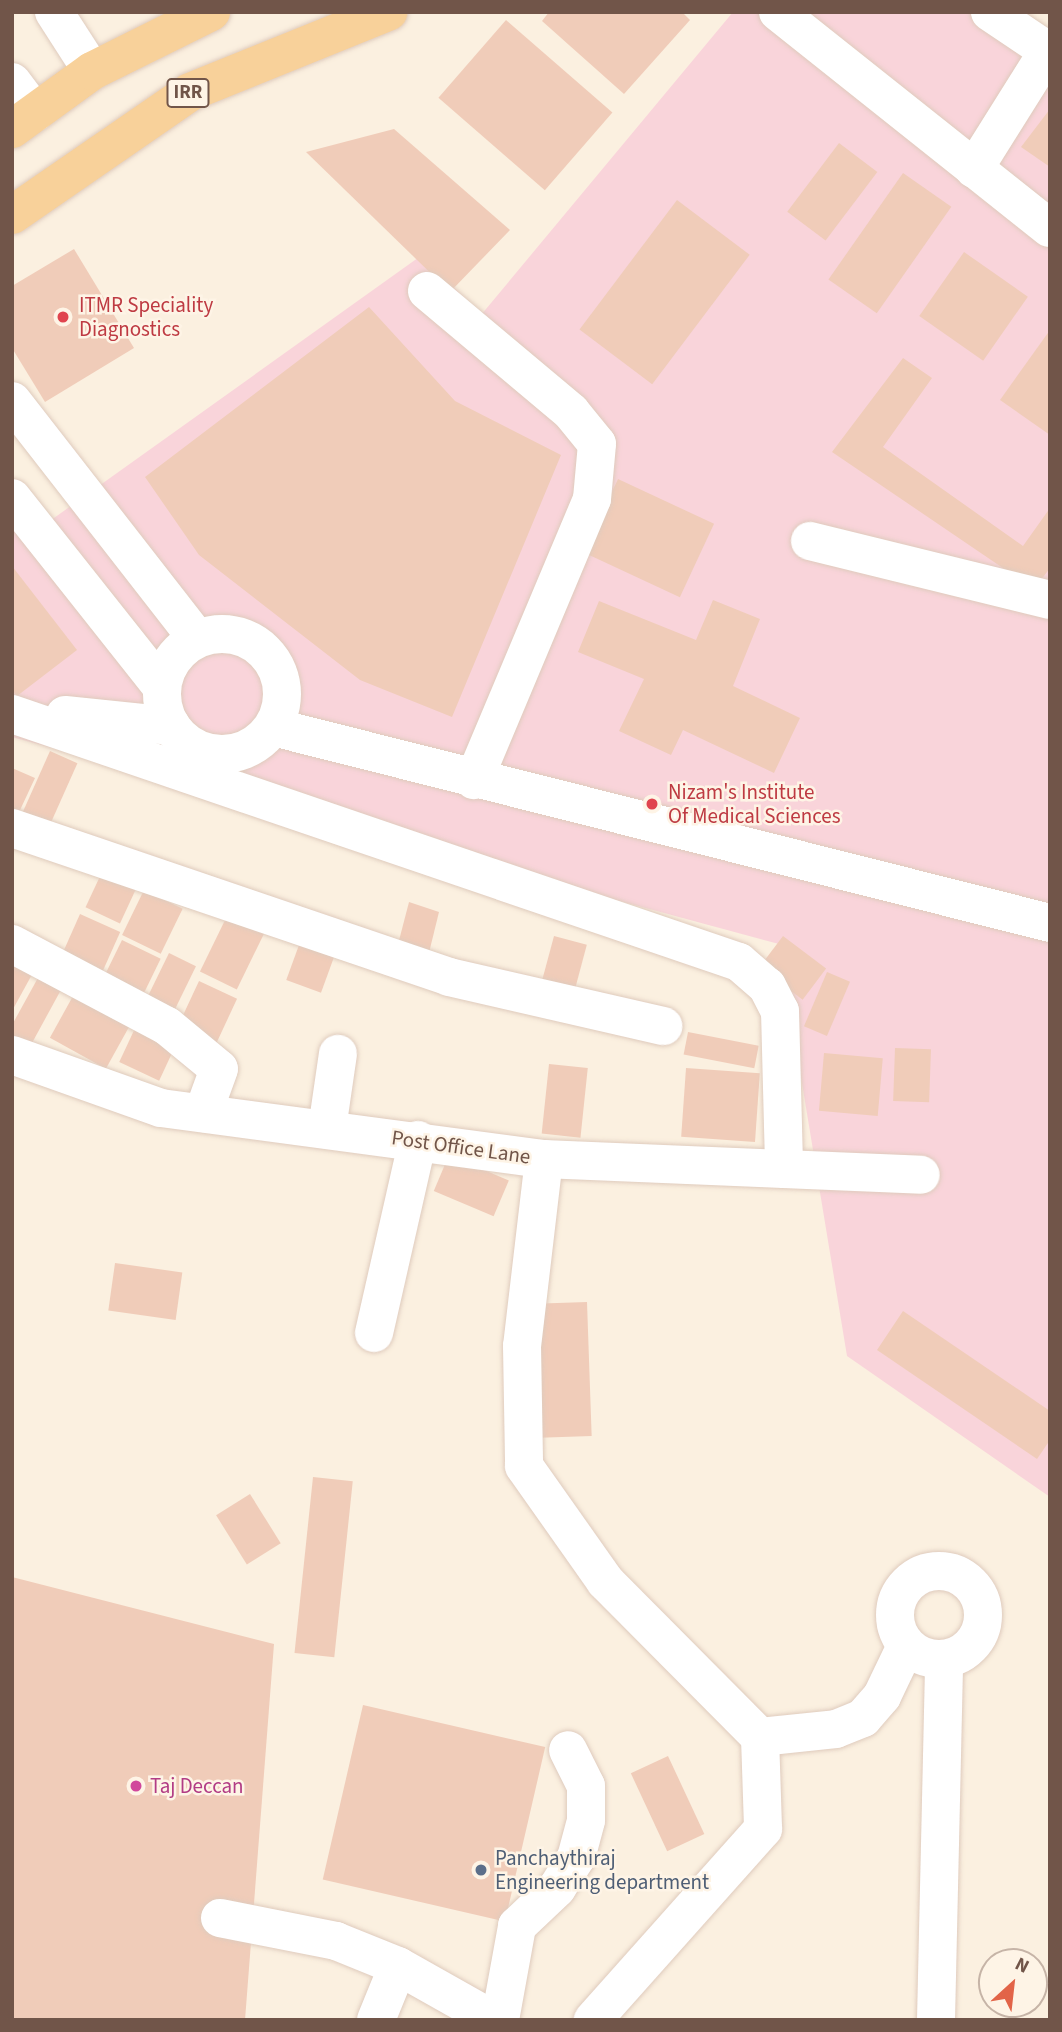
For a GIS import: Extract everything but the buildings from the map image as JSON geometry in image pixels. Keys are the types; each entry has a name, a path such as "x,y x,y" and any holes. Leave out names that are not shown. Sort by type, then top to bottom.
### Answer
{"main road":[{"path":"24,120 92,71 211,12"},
{"name":"IRR","path":"12,215 190,92 388,12"}],"street":[{"path":"54,12 92,71"},
{"path":"778,12 1050,228"},
{"path":"974,169 1048,51 990,12"},
{"path":"12,82 24,120"},
{"path":"1007,139 1050,84"},
{"path":"427,291 571,412 597,444 592,499 474,780"},
{"path":"12,401 197,639"},
{"path":"12,498 162,687 171,726 184,741 223,754 260,741 273,727 283,690 268,654 235,635 197,639 180,650 162,687"},
{"path":"810,541 1050,600"},
{"path":"12,703 78,718 171,726"},
{"path":"12,714 739,962 767,986 780,1011 784,1169"},
{"path":"273,727 474,780 1050,923"},
{"path":"12,828 392,959 663,1026"},
{"path":"12,944 167,1026 219,1069 203,1113"},
{"path":"327,1129 338,1054"},
{"name":"Post Office Lane","path":"12,1055 160,1108 418,1140 544,1159 921,1175"},
{"path":"374,1333 418,1140"},
{"path":"544,1159 522,1346 524,1466 605,1581 760,1737 763,1829 593,2020"},
{"path":"950,1572 976,1591 984,1614 974,1643 944,1660 906,1646 894,1622 899,1595 919,1574 950,1572"},
{"path":"760,1737 836,1729 863,1718 882,1696 906,1646"},
{"path":"936,2020 944,1660"},
{"path":"500,2020 517,1926 557,1888 582,1832 586,1786 568,1750"},
{"path":"220,1918 336,1941 398,1966 494,2020"},
{"path":"376,2020 398,1966"}],"shaded area":[{"name":"Nizam's Institute Of Medical Sciences","path":"733,12 984,12 1050,31 1050,1497 847,1356 779,944 12,737 12,485 47,523 422,255 481,315"}],"place":[{"name":"ITMR Speciality Diagnostics","path":"63,317"},
{"name":"Nizam's Institute Of Medical Sciences","path":"652,804"},
{"name":"Taj Deccan","path":"136,1786"},
{"name":"Panchaythiraj Engineering department","path":"481,1870"}]}
